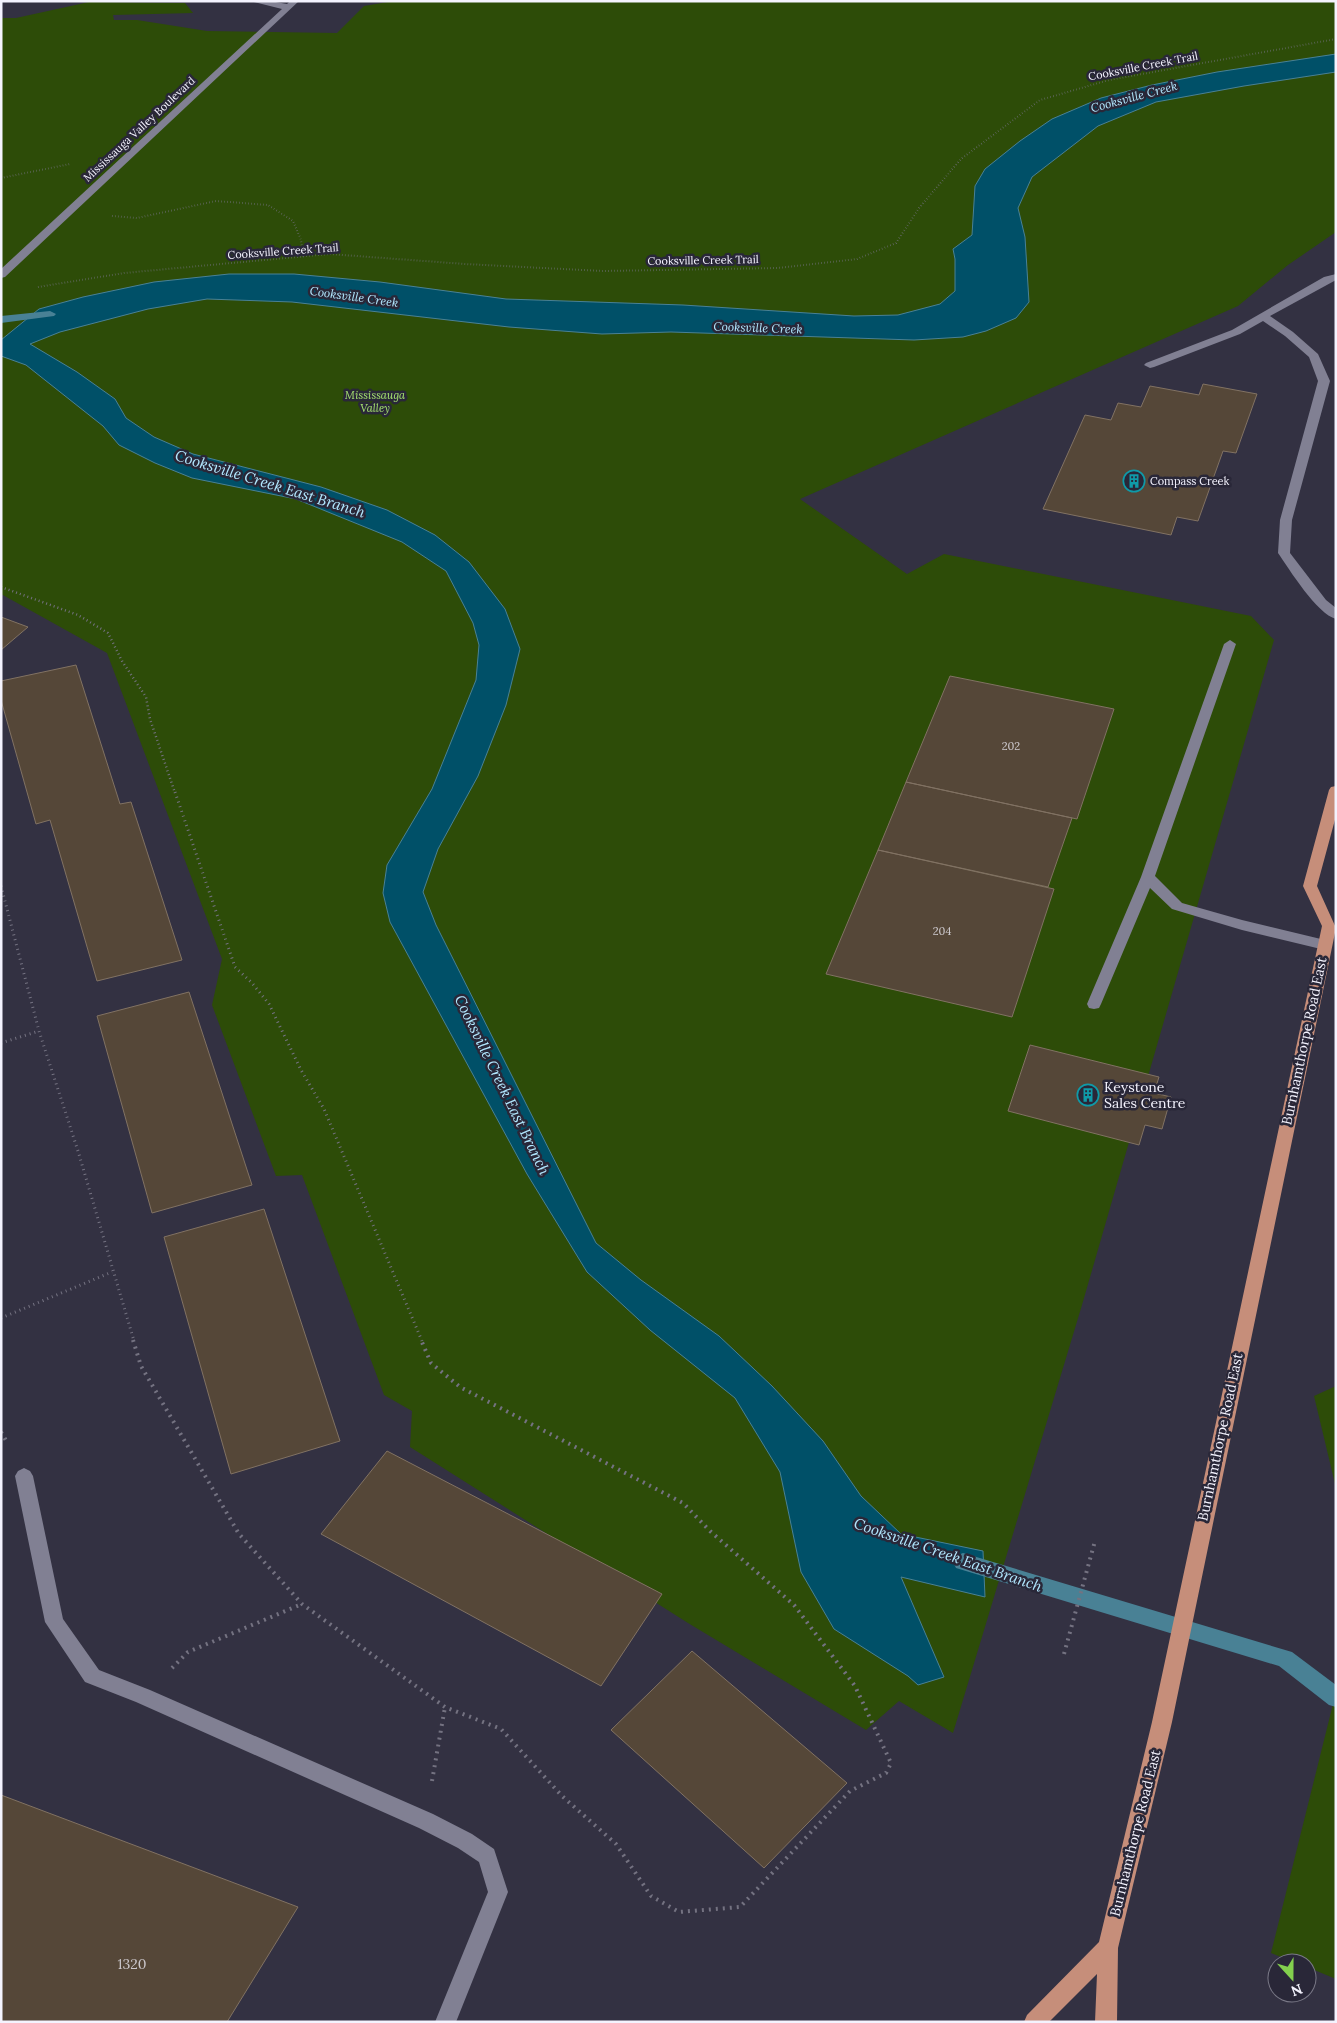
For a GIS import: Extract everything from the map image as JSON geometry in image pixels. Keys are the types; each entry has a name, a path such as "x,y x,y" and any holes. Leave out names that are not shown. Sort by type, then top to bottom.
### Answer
{"main road":[{"name":"Burnhamthorpe Road East","path":"1106,2022 1108,1948 1162,1722 1325,944 1332,924 1310,886 1336,790"},
{"path":"1034,2022 1108,1948"}],"street":[{"path":"254,1 291,4"},
{"name":"Mississauga Valley Boulevard","path":"1,275 291,4"},
{"path":"1150,365 1236,332 1328,278 1336,276"},
{"path":"1263,316 1289,334 1314,356 1324,381 1286,520 1284,553 1322,603 1336,615"},
{"path":"1094,1004 1148,877 1230,644"},
{"path":"1148,877 1177,906 1242,925 1325,944"},
{"path":"24,1476 54,1622 92,1676 143,1696 426,1821 465,1840 487,1856 498,1892 445,2022"}],"path":[{"name":"Cooksville Creek Trail","path":"32,288 124,273 328,254 465,264 603,271 778,268 857,259 896,243 919,208 961,159 1040,100 1109,80 1336,39"},
{"path":"1,178 71,164"},
{"path":"69,211 137,218 216,201 268,205 293,221 300,240 303,257"},
{"path":"1,587 78,615 108,633 122,661 146,697 150,719 235,967 252,982 270,1004 301,1070 324,1109 431,1363 460,1387 683,1503 710,1531 794,1605 855,1686 892,1763 886,1773 850,1791 740,1907 679,1912 650,1896 616,1844 562,1796 501,1729 445,1707 369,1654 302,1604 239,1534 141,1366 78,1151 39,1031 1,886"},
{"path":"1,1043 39,1031"},
{"path":"1,1318 112,1272"},
{"path":"1064,1654 1095,1541"},
{"path":"143,1696 188,1652 302,1604"},
{"path":"426,1821 445,1707"}],"green space":[{"name":"Mississauga Valley","path":"394,1 1336,1 1336,232 1288,265 1238,306 800,499 907,574 944,554 1251,616 1274,640 1082,1305 953,1733 899,1701 866,1730 688,1623 410,1447 412,1411 384,1395 302,1175 276,1176 212,1005 222,959 107,653 1,594 1,18 16,18 89,2 185,3 193,13 113,15 114,20 137,20 207,31 337,33 364,6"},
{"path":"1336,1386 1336,1488 1314,1396"},
{"path":"1336,1692 1336,1979 1317,1971 1317,1953 1271,1953"}],"water":[{"path":"1336,54 1336,72 1156,102 1098,126 1032,177 1018,208 1025,237 1029,302 1016,318 986,331 963,337 914,340 671,332 602,334 509,327 292,302 207,299 148,309 60,332 30,344 77,372 115,399 126,418 154,437 193,454 321,487 387,510 435,535 469,562 505,609 520,649 506,705 478,776 438,849 423,892 436,925 596,1243 641,1280 719,1336 772,1386 823,1441 861,1496 901,1534 983,1551 985,1597 901,1577 944,1677 918,1685 908,1676 834,1629 801,1572 780,1472 735,1398 650,1330 587,1272 527,1174 390,922 383,893 387,865 432,789 476,680 479,645 473,623 446,571 402,542 296,499 192,478 155,463 119,445 103,426 26,365 1,356 1,340 39,309 83,297 154,282 229,274 294,274 380,282 506,299 683,305 854,316 898,315 940,304 955,291 955,259 953,249 972,235 975,186 985,169 1020,141 1052,119 1101,98 1152,85 1217,72"}],"building":[{"name":"Compass Creek","path":"1203,384 1257,394 1236,453 1223,451 1198,521 1177,517 1171,535 1043,509 1085,415 1111,420 1118,403 1141,407 1150,386 1199,395"},
{"path":"1,617 28,627 1,650"},
{"path":"76,665 120,804 131,802 182,960 97,981 50,820 36,824 1,700 1,681"},
{"path":"950,676 1114,709 1077,819 906,782"},
{"path":"906,782 1072,818 1048,887 878,850"},
{"path":"878,850 1054,889 1012,1017 826,974"},
{"path":"189,992 252,1185 152,1213 97,1016"},
{"name":"Keystone Sales Centre","path":"1030,1045 1159,1077 1154,1093 1171,1097 1162,1129 1145,1125 1139,1145 1008,1111"},
{"path":"264,1209 340,1441 231,1474 164,1237"},
{"path":"387,1451 662,1594 601,1686 321,1534"},
{"path":"692,1651 847,1783 764,1868 611,1730"},
{"path":"1,1795 298,1907 227,2022 1,2022"}],"waterway":[{"name":"Cooksville Creek","path":"1,320 50,314"},
{"name":"Cooksville Creek East Branch","path":"963,1562 1285,1659 1336,1698"}],"place":[{"name":"Compass Creek","path":"1134,481"},
{"name":"Keystone Sales Centre","path":"1088,1095"}]}
